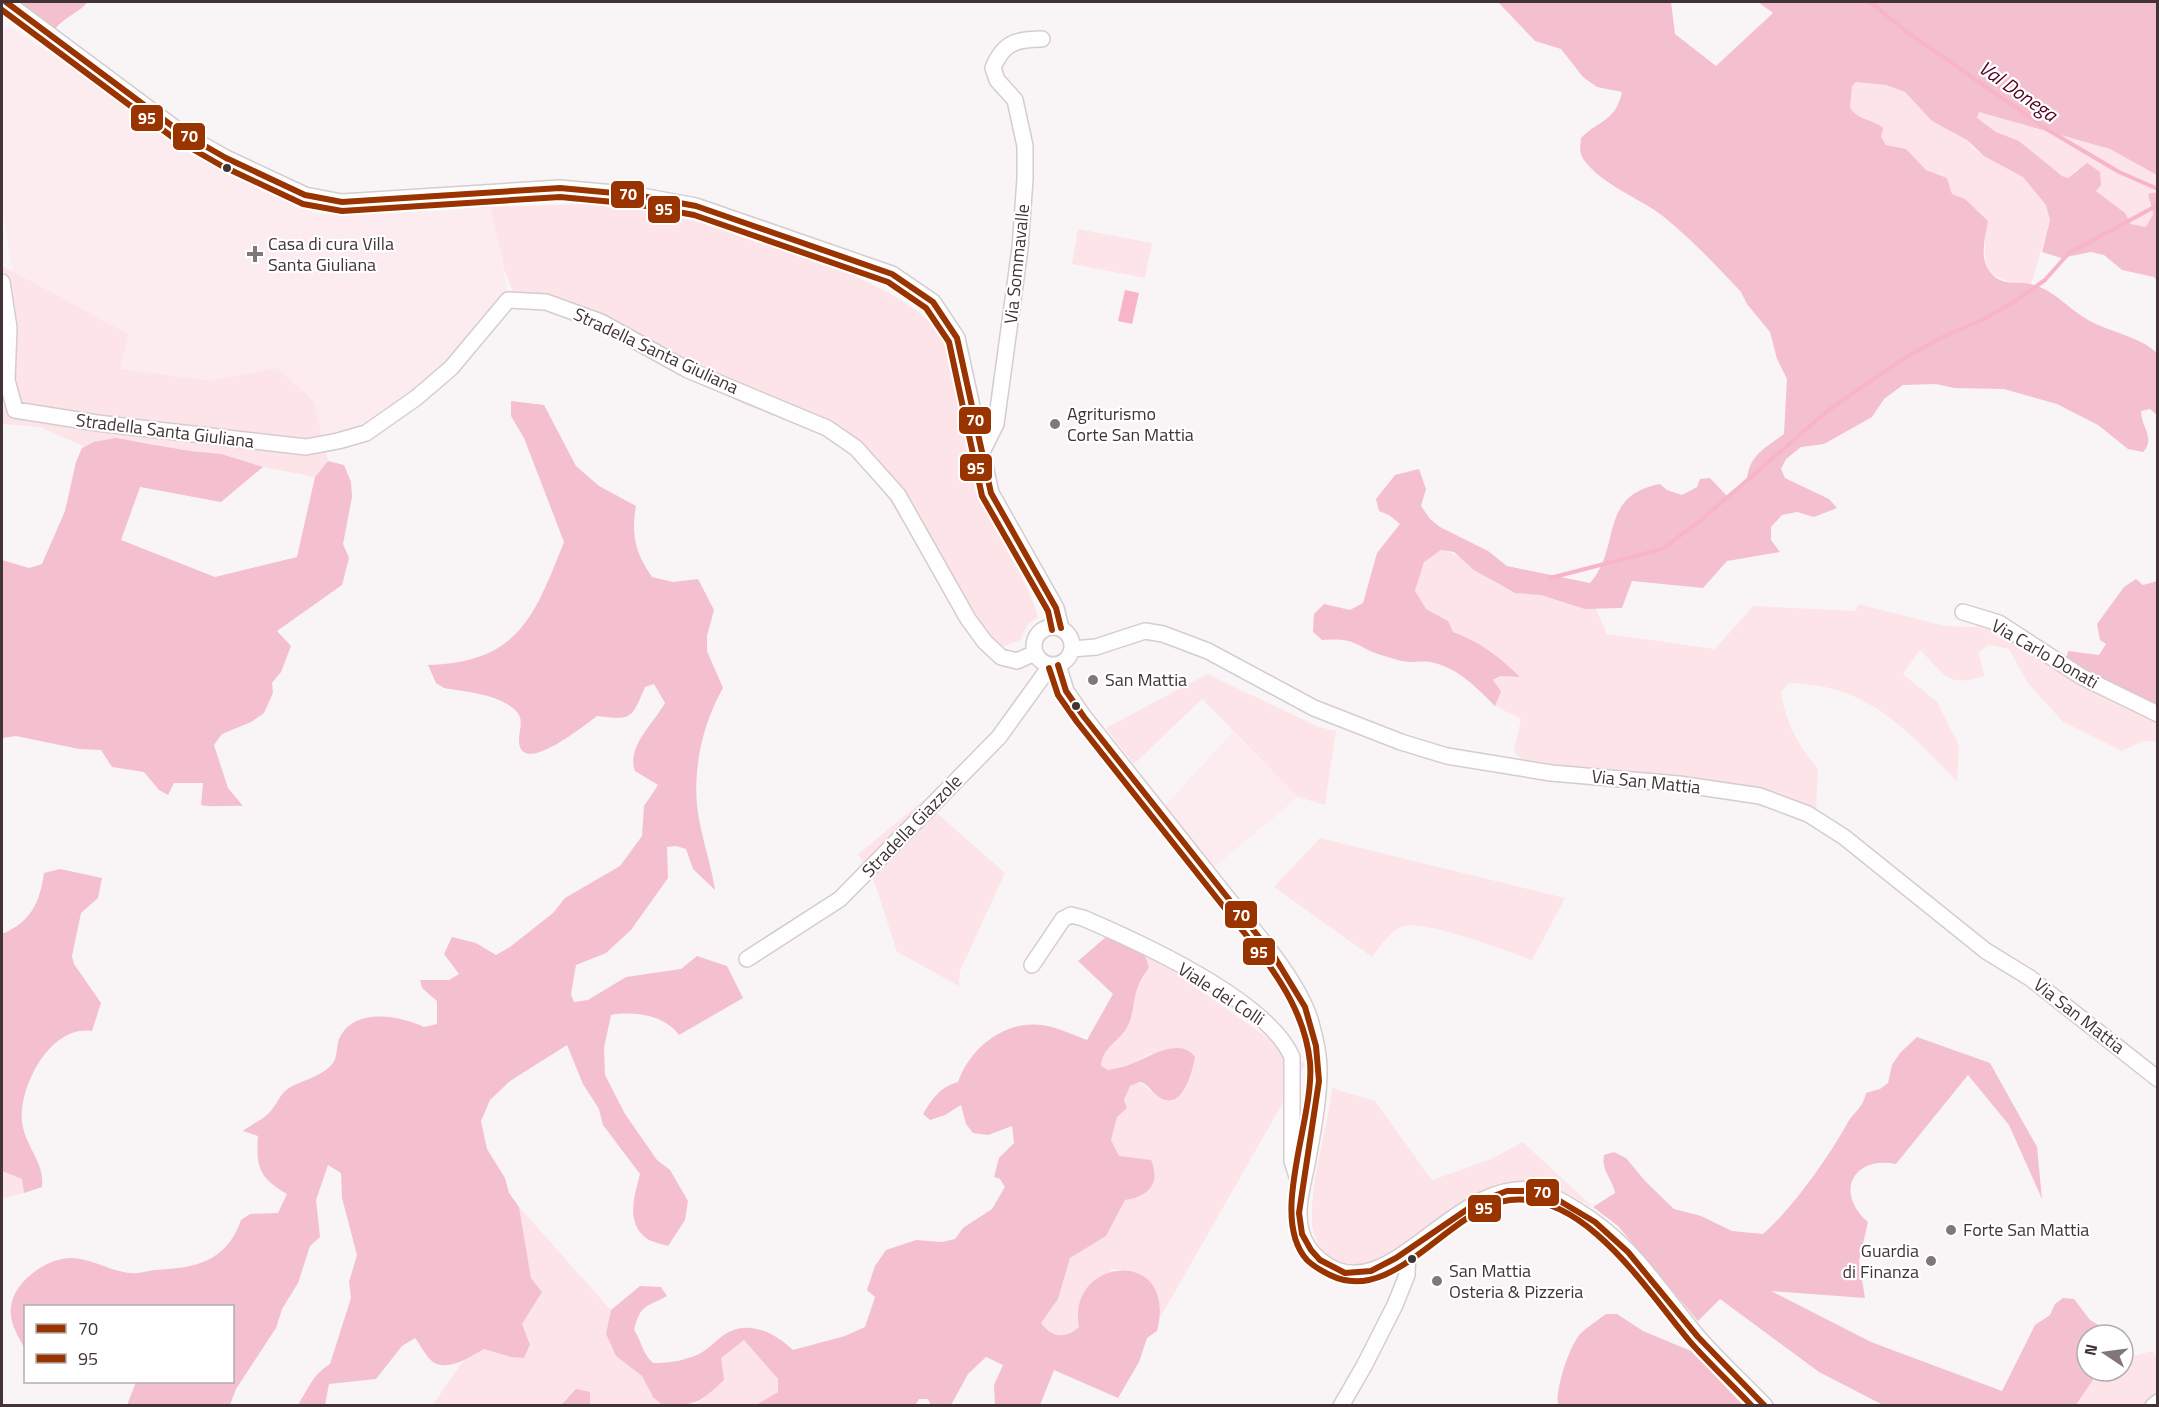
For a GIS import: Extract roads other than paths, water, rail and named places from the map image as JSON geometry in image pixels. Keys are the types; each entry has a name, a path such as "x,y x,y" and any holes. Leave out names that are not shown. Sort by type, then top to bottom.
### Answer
{"street":[{"path":"6,2 179,131 226,158 305,195 342,202 560,188 636,195 696,206 892,274 933,302 957,338 991,493 1056,608 1061,628 1071,637 1072,650 1065,662 1054,665 1039,659 1034,645 1041,630 1047,627 1061,628"},
{"name":"Via Sommavalle","path":"982,452 996,424 1020,248 1025,179 1025,146 1015,100 997,80 993,68 999,52 1020,39 1042,39"},
{"name":"Stradella Santa Giuliana","path":"2,282 9,328 7,380 15,410 97,423 306,447 366,433 416,398 451,368 508,300 546,302 590,318 688,370 827,428 856,448 898,495 968,619 986,642 1001,657 1017,661 1035,653"},
{"name":"Via Carlo Donati","path":"1964,612 1999,623 2082,677 2157,714"},
{"name":"Via San Mattia","path":"1072,650 1096,647 1145,631 1163,634 1208,651 1314,708 1401,742 1447,756 1551,773 1679,784 1760,796 1808,814 1844,837 1986,951 2030,978 2157,1079"},
{"name":"Stradella Giazzole","path":"747,959 840,899 999,737 1054,665"},
{"name":"Viale dei Colli","path":"1054,665 1066,691 1084,717 1252,928 1291,982 1311,1021 1320,1069 1314,1127 1302,1191 1301,1230 1312,1253 1322,1263 1347,1272 1373,1271 1408,1252 1456,1214 1487,1196 1502,1191 1538,1191 1563,1201 1601,1225 1624,1245 1643,1265 1699,1338 1765,1406"},
{"name":"Viale dei Colli","path":"1032,964 1063,919 1071,915 1083,918 1204,979 1267,1023 1286,1043 1292,1057 1292,1161 1302,1191"},
{"path":"1341,1406 1395,1305 1407,1275 1408,1252"},
{"path":"2153,1406 2157,1402"}],"waterway":[{"name":"Val Donega","path":"1870,2 1907,32 2048,130 2119,172 2158,189"},
{"path":"1550,578 1662,549 1700,521 1826,412 1900,361 1940,338 1984,319 2017,300 2045,280 2069,253 2158,205"}],"place":[{"name":"Casa di cura Villa Santa Giuliana","path":"255,254"},
{"name":"Agriturismo Corte San Mattia","path":"1055,424"},
{"name":"San Mattia","path":"1093,680"},
{"name":"Forte San Mattia","path":"1951,1230"},
{"name":"Guardia di Finanza","path":"1931,1261"},
{"name":"San Mattia Osteria & Pizzeria","path":"1437,1281"}]}
